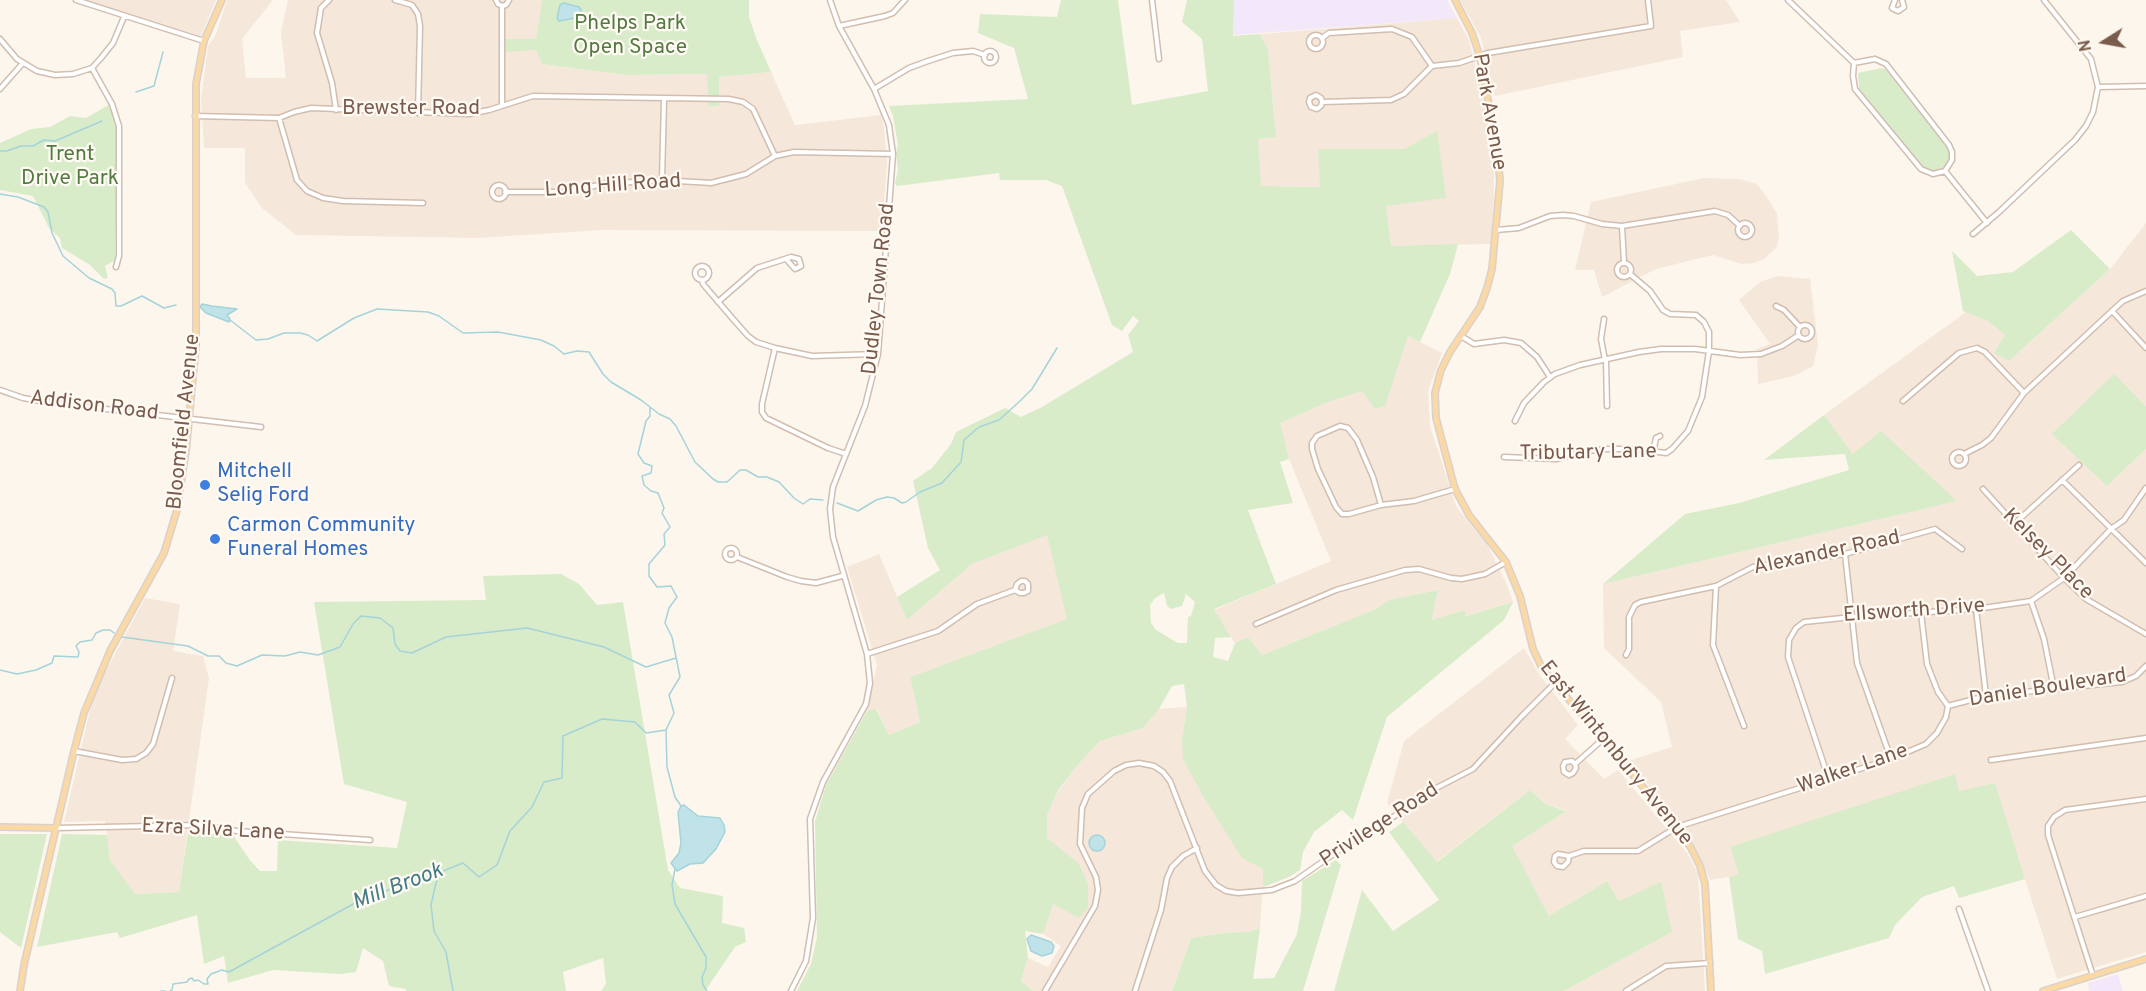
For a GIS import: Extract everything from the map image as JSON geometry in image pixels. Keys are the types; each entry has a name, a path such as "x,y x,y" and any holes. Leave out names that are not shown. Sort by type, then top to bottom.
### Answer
{"main road":[{"name":"Bloomfield Avenue","path":"20,991 24,965 84,713 99,673 157,568 169,538 180,494 196,345 194,116 197,72 204,41 222,0"},
{"name":"Park Avenue","path":"1455,0 1472,33 1480,57 1500,166 1500,182 1492,268 1485,296 1441,370 1435,401 1436,418 1455,489 1469,515 1506,562 1520,596 1526,625"},
{"name":"East Wintonbury Avenue","path":"1526,625 1533,649 1542,668 1677,827 1691,848 1700,866 1704,884 1711,991"},
{"path":"0,827 56,828"},
{"path":"2043,991 2146,959"}],"street":[{"path":"76,0 204,41"},
{"path":"329,0 321,8 317,33 334,90 336,110"},
{"path":"394,0 412,5 418,14 420,26 418,113"},
{"path":"496,0 502,6"},
{"path":"502,6 509,0"},
{"name":"Dudley Town Road","path":"791,991 806,961 813,918 810,819 824,782 866,704 870,683 867,654 832,537 830,509 833,487 865,406 878,354 893,154 889,125 874,89 839,27 830,0"},
{"path":"839,27 893,13 906,0"},
{"path":"1152,0 1159,59"},
{"path":"1322,102 1391,100 1404,94 1432,66 1460,63 1488,53 1651,26 1648,0"},
{"path":"1788,0 1854,63 1855,89 1919,167 1930,173 1945,171"},
{"path":"1892,2 1895,10 1901,11 1904,5 1902,0"},
{"path":"1973,234 2080,134 2093,112 2098,87 2088,53 2044,0"},
{"path":"502,6 502,105"},
{"path":"0,39 23,63 37,71 55,75 73,74 92,68 112,43 124,17"},
{"path":"1322,38 1329,33 1392,29 1413,37 1432,66"},
{"path":"874,89 909,68 953,53 973,51 985,54"},
{"path":"1854,63 1875,59 1886,64 1950,147 1952,159 1945,171"},
{"path":"0,89 23,63"},
{"path":"92,68 112,104 118,126 118,256 116,267"},
{"path":"2098,87 2146,86"},
{"name":"Brewster Road","path":"194,116 279,118 311,108 469,114 533,96 664,100 729,99 743,102 753,109 775,156"},
{"path":"662,180 664,100"},
{"path":"279,118 297,180 307,191 322,198 343,201 423,203"},
{"name":"Long Hill Road","path":"505,192 564,192 604,184 662,180 711,183 726,181 746,174 775,156 794,152 893,154"},
{"path":"1945,171 1987,223"},
{"path":"1496,230 1519,228 1550,216 1574,216 1602,224 1622,226 1715,211 1728,215 1740,226"},
{"path":"1622,226 1624,263"},
{"path":"718,302 757,267 786,259"},
{"path":"1624,263 1630,267 1630,274 1624,277 1618,274 1619,266 1624,263"},
{"name":"Tributary Lane","path":"1504,457 1556,459 1587,451 1607,449 1633,449 1653,453 1670,451 1688,430 1702,397 1709,351 1709,332 1704,322 1696,315 1670,314 1663,310 1650,291 1630,274"},
{"path":"702,280 747,336 756,342 812,356 878,354"},
{"path":"1964,454 1991,438 2024,393 2123,301 2146,291"},
{"path":"1776,306 1784,310 1800,327"},
{"path":"2112,311 2146,348"},
{"path":"1604,319 1601,339 1606,359 1607,406"},
{"path":"1799,335 1805,339 1812,334 1808,326 1800,327"},
{"path":"1515,420 1524,403 1550,377 1570,369 1606,359 1661,349 1684,348 1740,355 1761,354 1782,346 1799,335 1800,327"},
{"path":"1461,336 1474,344 1504,340 1521,343 1537,357 1550,377"},
{"path":"775,348 762,404 762,412 766,418 828,448 846,454"},
{"path":"1903,401 1959,353 1977,348 1985,352 2024,393"},
{"name":"Addison Road","path":"0,390 45,402 261,427"},
{"path":"1381,505 1373,477 1352,432 1345,426 1340,426 1317,436 1312,443 1316,463 1339,512 1349,514 1381,505 1414,501 1455,489"},
{"path":"1653,453 1656,438 1660,436"},
{"path":"2014,524 2079,465"},
{"path":"2062,480 2146,563"},
{"name":"Ellsworth Drive","path":"1828,780 1788,657 1789,640 1796,628 1804,622 1852,616 1976,609 2031,601 2064,578 2111,529 2124,520 2146,488"},
{"name":"Kelsey Place","path":"1983,489 2086,599 2146,634"},
{"name":"Alexander Road","path":"1626,655 1629,649 1629,617 1635,605 1641,602 1716,586 1753,567 1845,554 1935,529 1962,549"},
{"path":"1845,554 1857,663 1891,759"},
{"path":"737,556 801,581 816,583 842,576"},
{"path":"1256,624 1336,590 1405,570 1419,569 1462,579 1485,574 1506,562"},
{"path":"1716,586 1713,645 1744,726"},
{"path":"867,654 938,631 977,604 1014,590"},
{"path":"2031,601 2044,639 2054,689"},
{"path":"1976,609 1986,696"},
{"path":"1921,613 1927,664 1938,692 1948,706"},
{"name":"Daniel Boulevard","path":"1948,706 1986,696 2121,682 2136,676 2146,666"},
{"path":"74,751 122,760 136,759 146,753 153,744 172,678"},
{"name":"Privilege Road","path":"1045,991 1098,899 1096,877 1080,844 1082,808 1088,794 1114,771 1126,765 1139,763 1154,766 1163,772 1170,781 1210,879 1216,885 1226,891 1244,894 1272,890 1287,885 1355,839 1388,820 1419,797 1473,769 1554,684"},
{"name":"Walker Lane","path":"1569,856 1584,851 1638,851 1677,827 1891,759 1926,744 1937,733 1946,717 1948,706"},
{"path":"1991,760 2146,738"},
{"path":"1575,764 1602,740"},
{"path":"2093,976 2048,835 2048,826 2054,817 2065,810 2146,799"},
{"name":"Ezra Silva Lane","path":"56,828 199,825 237,831 370,840"},
{"path":"1135,991 1161,910 1167,878 1172,867 1183,856 1197,848"},
{"path":"2075,917 2146,896"},
{"path":"1959,909 1988,991"},
{"path":"1626,991 1664,967 1710,963"}],"shaded area":[{"path":"88,0 216,0 201,36"},
{"path":"227,0 273,0 242,39 246,78 286,78 281,32 288,0 542,0 536,40 504,39 536,50 542,64 627,75 707,74 708,105 719,105 719,77 771,72 795,125 881,115 887,163 882,231 601,230 478,238 296,235 262,208 245,183 245,148 204,148 201,100 208,46 216,34"},
{"path":"1234,0 1447,0 1457,18 1233,35"},
{"path":"1460,0 1726,0 1740,22 1680,31 1683,57 1495,96 1481,38"},
{"path":"1457,18 1469,40 1494,156 1491,244 1391,246 1386,206 1405,149 1318,149 1321,187 1260,186 1258,139 1276,137 1268,50 1260,34"},
{"path":"1704,178 1739,179 1757,184 1769,200 1777,214 1779,236 1777,247 1764,259 1755,263 1742,264 1713,255 1656,269 1602,297 1594,270 1575,270 1591,202"},
{"path":"2146,223 2146,406 2113,374 2107,486 2146,449 2146,952 2057,979 1994,783 1730,847 1740,875 1710,880 1685,830 1628,761 1672,747 1661,702 1604,648 1603,584 1956,501 1853,454 1824,415 1966,312 1988,321 2005,335 2009,361 2110,269"},
{"path":"1777,276 1810,279 1818,345 1813,366 1794,376 1758,384 1757,349 1770,344 1739,300 1760,282"},
{"path":"1408,336 1442,353 1428,391 1430,426 1456,506 1487,544 1513,602 1465,616 1463,610 1432,621 1438,590 1390,600 1376,609 1262,655 1248,637 1235,643 1214,610 1331,561 1289,459 1279,423 1363,390 1375,408"},
{"path":"1047,534 1068,619 910,677 920,722 889,735 877,709 867,711 877,665 847,567 879,554 907,620 972,564"},
{"path":"145,598 180,604 173,651 203,656 209,678 179,892 134,894 110,860 105,821 64,822 94,693"},
{"path":"1524,648 1539,674 1578,725 1565,739 1604,779 1618,770 1687,853 1698,873 1705,991 1564,991 1672,932 1619,901 1607,881 1549,916 1511,846 1566,810 1545,804 1530,790 1436,862 1387,803 1404,741"},
{"path":"1187,707 1182,738 1264,869 1260,928 1248,932 1191,938 1172,991 1033,991 1021,981 1028,958 1048,967 1061,946 1043,934 1053,903 1057,847 1047,838 1047,815 1059,790 1100,741 1143,728 1159,709"},
{"path":"2118,974 2123,991 2089,991 2088,983"}],"green space":[{"name":"Phelps Park Open Space","path":"542,0 749,0 749,17 771,72 719,77 719,106 708,106 707,74 627,75 542,64 536,50 503,52 504,39 536,39"},
{"path":"1061,0 1118,0 1132,105 1208,91 1202,39 1182,22 1187,0 1234,0 1233,36 1260,34 1268,50 1276,137 1258,139 1261,186 1320,187 1318,149 1405,149 1437,131 1446,198 1386,206 1391,246 1458,244 1450,274 1420,342 1408,336 1385,406 1375,409 1362,391 1328,402 1280,423 1289,459 1280,462 1293,503 1248,510 1276,584 1214,609 1231,637 1215,638 1213,657 1228,661 1235,643 1248,637 1262,655 1376,609 1389,600 1438,590 1432,620 1464,610 1466,616 1513,602 1504,620 1387,717 1353,820 1342,810 1314,832 1303,852 1300,870 1289,877 1263,887 1263,869 1242,858 1203,796 1183,759 1182,738 1187,707 1184,684 1172,686 1159,709 1143,728 1100,741 1059,789 1047,815 1047,838 1079,864 1088,884 1088,908 1079,918 1053,904 1043,934 1025,931 1028,958 1021,981 1033,991 797,991 811,964 817,937 815,822 826,785 867,711 876,709 889,735 920,722 910,677 1067,619 1047,535 972,564 907,620 897,597 940,570 928,548 913,481 932,468 951,444 956,432 1005,408 1021,417 1042,407 1133,352 1128,335 1139,321 1133,316 1122,331 1112,325 1062,186 1046,180 1000,180 999,173 897,186 895,183 898,170 896,153 898,145 889,106 1028,99 1014,48 978,33 980,14 1057,17","holes":["1164,593 1167,606 1171,609 1182,606 1186,594 1195,602 1191,616 1188,617 1187,643 1178,643 1156,630 1151,623 1150,605 1155,598"]},
{"path":"1882,68 1950,151 1949,160 1941,170 1932,171 1922,166 1859,89 1858,73"},
{"name":"Trent Drive Park","path":"110,104 117,124 115,260 105,266 108,278 104,279 90,265 62,248 60,238 49,228 33,196 0,190 0,143 31,129 50,127 70,116 86,118"},
{"path":"2071,230 2110,269 2009,361 1994,353 2005,335 1988,321 1963,311 1952,251 1977,276 2013,272"},
{"path":"2114,374 2146,406 2146,449 2107,486 2052,434"},
{"path":"1824,415 1853,454 1881,431 1957,501 1603,584 1685,514 1739,503 1849,470 1845,454 1764,460"},
{"path":"561,574 579,584 597,605 623,602 668,870 680,888 723,896 722,923 744,928 746,942 735,947 705,991 601,991 606,984 603,958 563,972 566,991 406,991 406,989 389,986 383,961 363,948 356,972 340,974 273,970 228,983 224,956 204,964 197,915 120,938 117,932 37,947 62,834 107,835 110,860 135,894 179,892 188,832 233,835 260,871 277,871 278,840 397,848 407,802 344,784 314,602 486,600 483,576"},
{"path":"1955,774 1959,791 1995,783 2025,879 1959,898 1954,886 1922,897 1895,925 1889,938 1765,974 1762,951 1738,939 1729,877 1739,874 1730,847"},
{"path":"1530,790 1545,804 1566,811 1512,846 1549,916 1607,881 1619,901 1661,882 1672,932 1564,991 1334,991 1362,890 1393,931 1439,900 1389,832 1403,822 1437,862"},
{"path":"0,834 47,834 21,948 0,932"},
{"path":"1336,860 1341,865 1303,991 1172,991 1191,938 1248,932 1260,928 1253,979 1274,978 1297,934 1301,911 1302,881"}],"water":[{"path":"564,3 579,7 585,16 559,21 557,18 560,5"},
{"path":"202,304 237,309 227,315 229,322 206,313 200,307"},
{"path":"684,805 698,816 720,818 725,832 716,849 703,863 690,864 677,871 671,863 679,853 681,843 678,812"},
{"path":"1094,835 1100,835 1105,843 1103,849 1094,851 1089,846 1089,840"},
{"path":"1031,935 1051,942 1054,946 1052,953 1042,956 1031,951 1027,939"}],"waterway":[{"path":"136,92 154,86 163,52"},
{"path":"0,151 33,146 44,140 55,141 102,121"},
{"name":"Mill Brook","path":"0,194 18,197 44,207 48,212 52,233 63,256 89,278 112,289 115,293 116,306 142,296 164,308 176,305"},
{"name":"Mill Brook","path":"230,320 256,340 268,339 284,333 300,333 317,341 354,318 377,309 428,312 439,316 463,333 498,332 541,340 564,354 577,351 589,352 611,382 670,419 695,462 713,479 718,482 727,482 740,470 746,470 758,477 767,477 779,482 803,504 810,499 823,500"},
{"path":"837,503 858,511 876,500 887,497 902,503 942,483 961,462 964,440 979,427 999,420 1020,401 1032,389 1057,348"},
{"name":"Mill Brook","path":"170,991 173,984 187,982 192,978 194,981 198,980 208,984 207,979 211,974 222,970 229,972 366,897 421,880 463,863 479,877 497,865 510,831 532,807 544,782 562,778 563,736 602,719 635,722 646,733 666,730 674,713 669,695 680,677 672,637 665,623 669,608 677,597 671,586 657,587 649,576 649,564 665,545 664,534 670,527 662,513 664,508 658,493 644,485 642,476 651,473 652,466 644,463 638,454 646,421 650,416 650,408"},
{"path":"122,637 188,646 208,656 219,656 226,663 237,666 262,655 285,656 300,652 318,655 340,647 353,624 361,616 380,618 393,628 395,644 400,651 412,653 446,637 527,628 604,647 646,667 676,658"},
{"path":"0,670 17,674 36,670 52,663 54,656 78,657 79,652 76,646 80,642 92,640 96,633 103,630 110,630 114,633"},
{"path":"666,730 667,767 675,797 681,806"},
{"path":"675,869 672,885 675,904 706,957 706,968 702,977 707,991"},
{"path":"438,874 431,905 434,931 446,952 453,991"}],"place":[{"name":"Mitchell Selig Ford","path":"205,485"},
{"name":"Carmon Community Funeral Homes","path":"215,539"}]}
